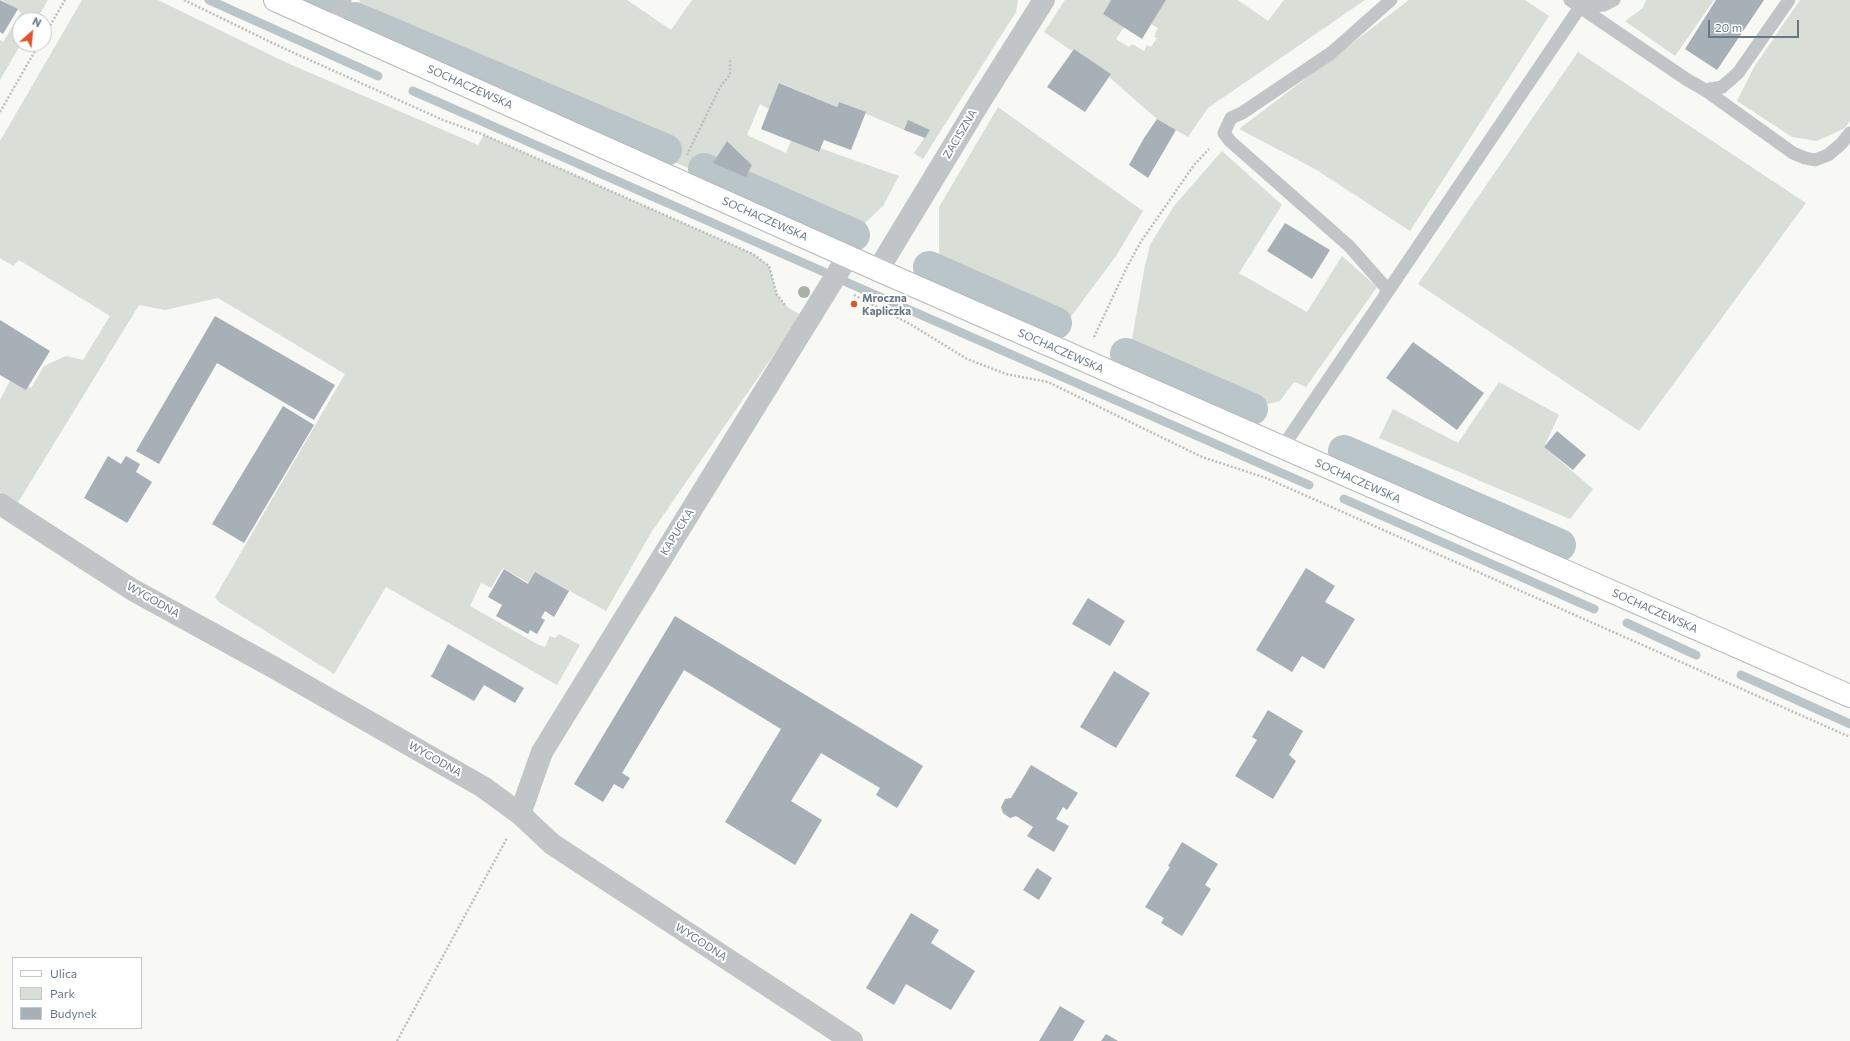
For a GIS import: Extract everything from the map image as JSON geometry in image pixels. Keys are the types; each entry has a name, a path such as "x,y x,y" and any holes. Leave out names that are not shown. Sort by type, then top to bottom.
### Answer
{"street":[{"name":"SOCHACZEWSKA","path":"275,0 1083,361 1850,696"},
{"name":"ZACISZNA","path":"878,270 981,100 1044,0"},
{"name":"KAPUCKA","path":"520,814 542,752 848,256"},
{"name":"WYGODNA","path":"0,504 133,590 280,671 476,783 520,814 552,844 852,1041"}],"lane":[{"path":"332,25 345,0"},
{"path":"1388,290 1349,246 1230,141 1224,133 1232,118 1242,113 1331,52 1391,0"},
{"path":"1576,2 1604,5 1614,0"},
{"path":"1705,90 1722,87 1738,73 1789,0"},
{"path":"1576,2 1686,79 1705,90 1793,153 1815,160 1828,155 1841,144 1850,132"},
{"path":"1282,448 1388,290 1576,2"}],"path":[{"path":"52,22 65,0"},
{"path":"184,0 290,52 443,120 484,135 753,254 769,266 777,295 789,308"},
{"path":"0,112 34,52"},
{"path":"678,180 694,138 720,87 730,75 730,58"},
{"path":"1083,361 1126,269 1140,243 1194,166 1224,133"},
{"path":"852,294 910,324 967,359 1006,374 1048,382 1202,457 1266,478 1850,737"},
{"path":"397,1041 520,814"}],"green space":[{"path":"2,0 48,0 41,12 21,12"},
{"path":"82,0 158,0 285,62 478,145 484,135 753,254 769,266 777,295 789,308 801,315 651,533 606,611 535,572 529,583 503,568 491,588 481,583 470,606 539,645 545,647 550,636 555,638 559,634 580,645 557,685 386,587 334,674 219,602 215,597 345,374 218,298 165,310 139,305 17,504 0,492 0,400 12,377 31,388 44,366 66,356 83,360 110,316 19,260 13,266 0,258 0,141"},
{"path":"360,0 627,0 671,30 692,0 1018,0 1016,12 923,159 914,153 930,130 908,121 904,130 839,102 837,107 780,83 769,109 760,104 747,135 786,153 791,141 818,152 820,148 899,176 883,206 859,229 746,177 752,165 727,141 706,176 482,78 489,62 359,2"},
{"path":"1065,0 1111,0 1103,14 1124,27 1116,39 1129,47 1132,44 1144,51 1147,45 1151,47 1157,38 1154,37 1158,28 1151,24 1166,0 1238,0 1268,21 1284,0 1365,0 1208,108 1188,137 1157,119 1109,77 1111,74 1074,49 1072,51 1044,32"},
{"path":"1409,0 1525,0 1549,16 1410,231 1315,169 1239,129"},
{"path":"1646,0 1714,0 1675,56 1625,21 1643,8"},
{"path":"1800,0 1850,0 1850,121 1845,128 1817,141 1792,137 1737,101 1754,67"},
{"path":"12,27 12,52 16,52 0,80 0,40 3,42"},
{"path":"1578,52 1806,203 1639,431 1418,284"},
{"path":"998,107 1143,211 1116,256 1070,318 939,260 939,207"},
{"path":"1222,151 1282,205 1239,273 1307,312 1342,256 1377,287 1306,387 1294,382 1280,401 1268,404 1131,345 1150,245 1174,206"},
{"path":"1499,382 1559,415 1544,447 1593,489 1570,519 1379,438 1393,409 1458,443"}],"building":[{"path":"0,0 18,9 16,12 12,12 12,19 3,34 0,32"},
{"path":"1111,0 1166,0 1142,39 1103,14"},
{"path":"1716,0 1764,0 1717,70 1685,49"},
{"path":"1074,49 1111,74 1085,112 1047,87"},
{"path":"779,83 837,107 839,102 866,112 851,150 824,140 819,152 761,129"},
{"path":"1157,119 1176,130 1148,178 1129,165 1144,138"},
{"path":"908,120 930,130 925,138 904,130"},
{"path":"727,141 752,165 746,177 713,163"},
{"path":"1285,223 1330,250 1312,279 1267,251"},
{"path":"215,316 335,385 314,420 217,363 159,464 136,451"},
{"path":"0,320 50,351 26,390 0,375"},
{"path":"1413,342 1484,393 1457,430 1386,378"},
{"path":"283,406 314,425 244,543 212,524"},
{"path":"1557,431 1586,455 1573,470 1544,447"},
{"path":"108,456 121,464 126,456 140,464 136,472 152,482 127,523 84,498"},
{"path":"1306,568 1335,586 1325,602 1355,619 1324,669 1302,656 1292,672 1256,650"},
{"path":"504,569 528,584 535,572 569,591 554,617 545,611 541,618 545,620 537,634 530,630 528,634 496,616 502,605 488,597"},
{"path":"1088,598 1125,621 1110,646 1072,624"},
{"path":"675,616 923,766 897,808 876,795 880,788 821,753 791,801 822,820 795,865 725,822 781,729 684,670 622,773 630,778 623,789 614,784 603,802 574,784"},
{"path":"448,644 524,688 515,703 484,685 474,701 430,676 432,675"},
{"path":"1114,671 1150,693 1116,748 1080,727"},
{"path":"1268,710 1303,731 1289,755 1296,761 1273,799 1235,776 1257,740 1252,737"},
{"path":"1031,765 1078,793 1067,810 1063,807 1056,819 1069,826 1054,852 1027,836 1033,827 1016,816 1010,818 1003,813 1001,807 1005,799 1011,798"},
{"path":"1182,842 1218,864 1205,885 1211,889 1182,936 1161,923 1164,918 1145,907 1170,867 1168,866"},
{"path":"1037,868 1052,878 1039,900 1023,890"},
{"path":"911,913 939,930 931,943 975,971 951,1010 906,984 894,1005 866,988"},
{"path":"1060,1006 1085,1021 1073,1041 1039,1041"},
{"path":"1106,1034 1118,1041 1101,1041"}],"waterway":[{"path":"209,0 378,76"},
{"path":"318,0 322,2"},
{"path":"355,18 666,150"},
{"path":"413,91 824,272"},
{"path":"704,169 854,235"},
{"path":"929,267 1056,323"},
{"path":"846,282 1309,485"},
{"path":"1126,354 1252,409"},
{"path":"1344,451 1560,545"},
{"path":"1344,499 1594,609"},
{"path":"1627,623 1696,655"},
{"path":"1741,675 1850,724"}],"place":[{"name":"Mroczna Kapliczka","path":"854,304"}]}
